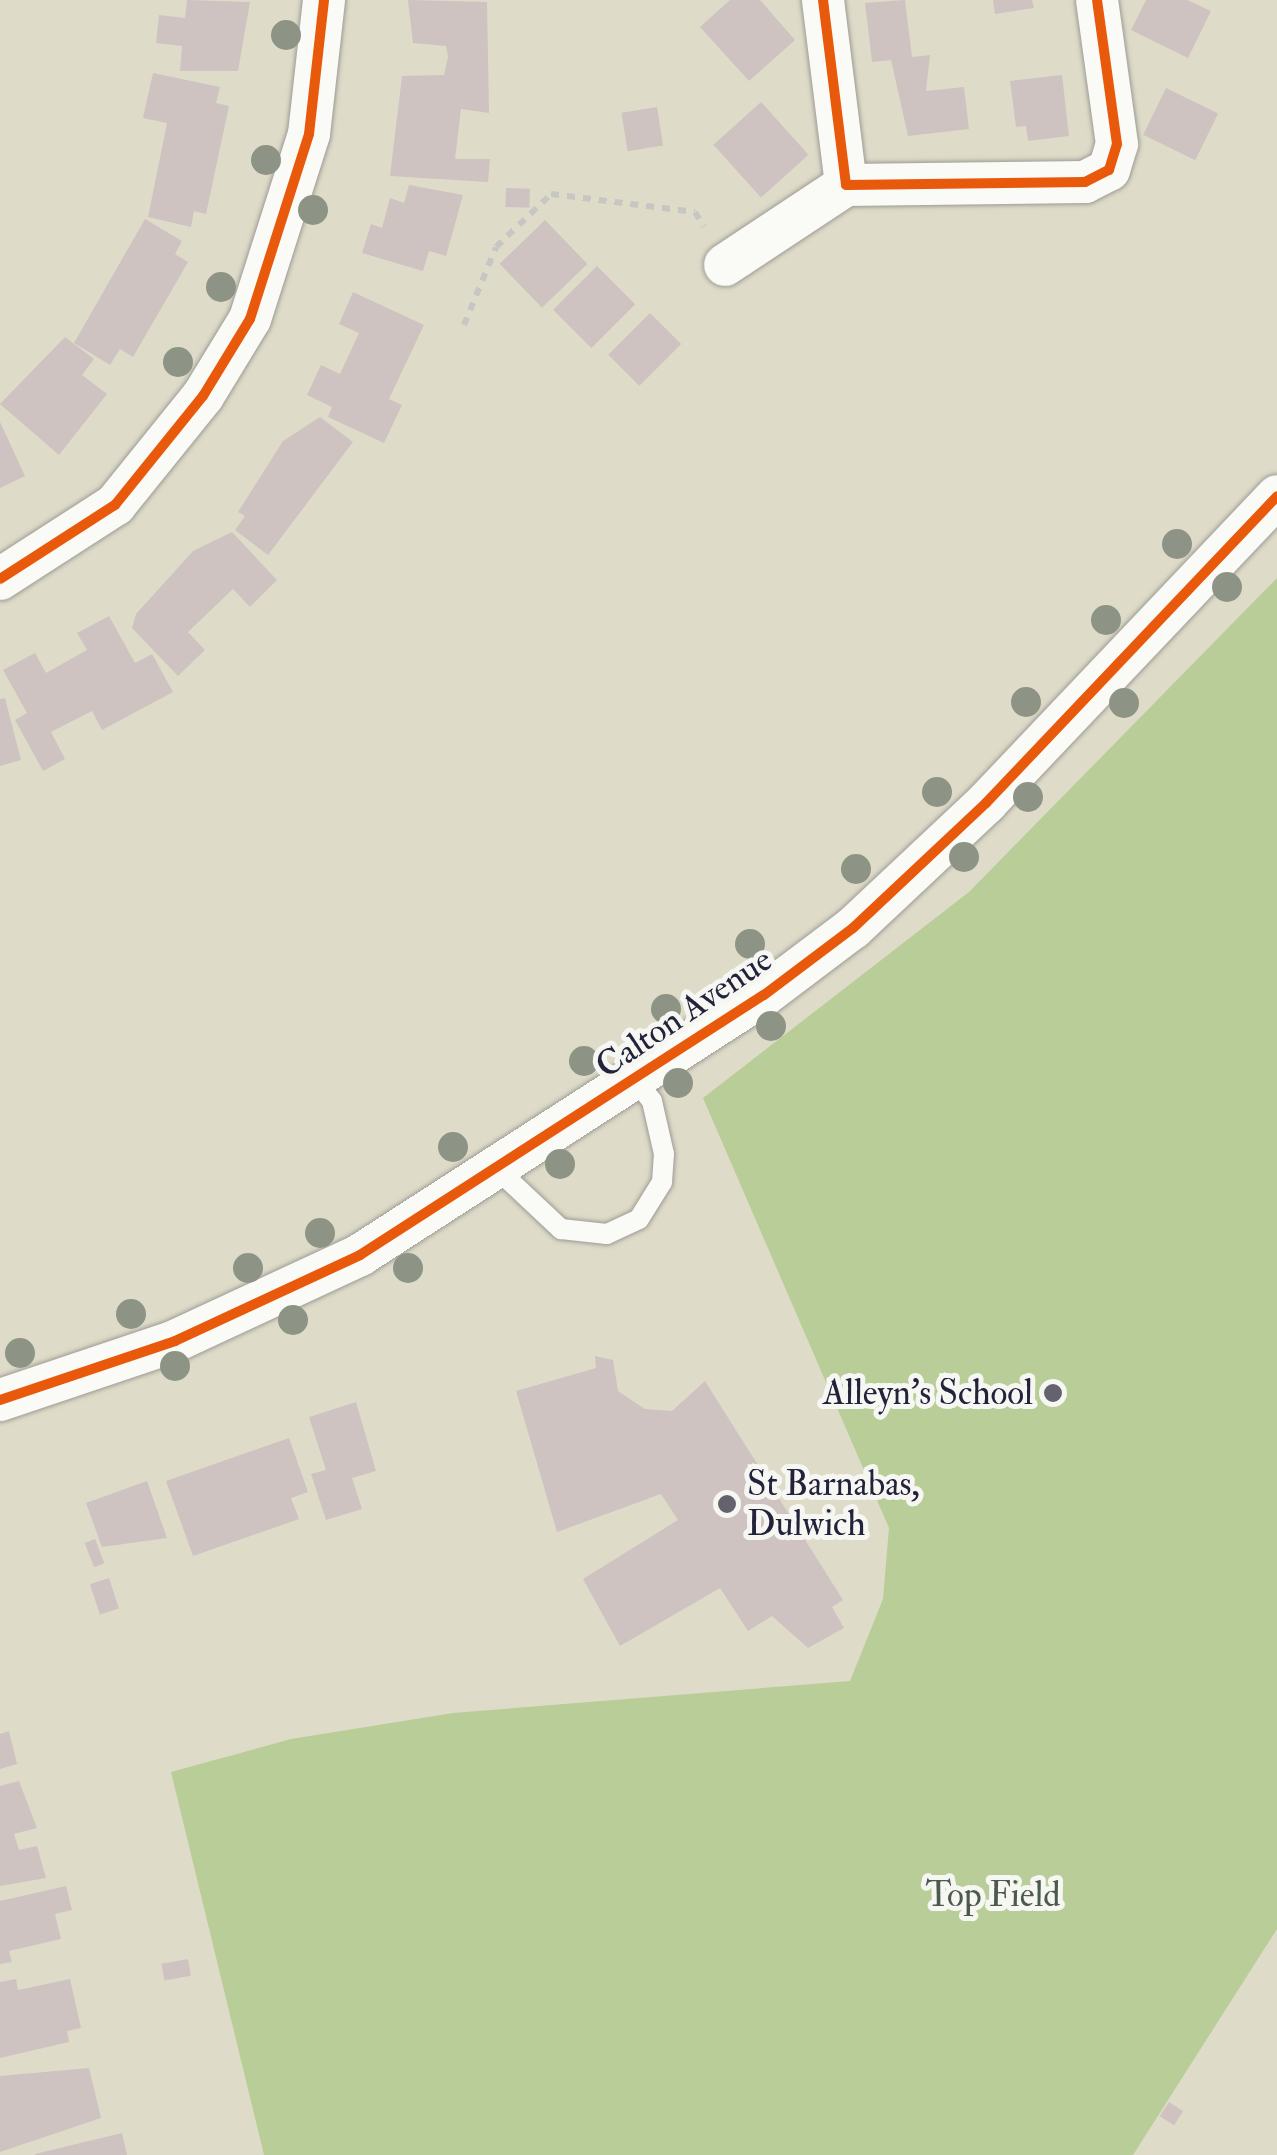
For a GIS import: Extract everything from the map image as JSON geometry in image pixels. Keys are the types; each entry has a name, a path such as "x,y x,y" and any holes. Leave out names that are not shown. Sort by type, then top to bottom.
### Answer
{"street":[{"path":"0,579 115,505 203,396 250,319 309,134 324,0"},
{"path":"823,0 846,185"},
{"path":"726,264 846,185 1085,182 1109,170 1117,144 1097,0"},
{"name":"Calton Avenue","path":"0,1400 271,1302 497,1169 635,1080 853,928 986,803 1277,496"}],"lane":[{"path":"497,1169 562,1229 607,1234 640,1218 662,1182 664,1154 652,1101 635,1080"}],"path":[{"path":"464,325 496,247 551,194 695,212 726,264"}],"green space":[{"name":"Top Field","path":"1277,578 1277,1929 1133,2155 264,2155 171,1772 291,1739 453,1713 850,1681 883,1599 889,1528 703,1098 969,892"}],"building":[{"path":"187,0 250,2 238,71 180,71 182,46 156,43 159,15 185,18"},
{"path":"408,0 487,2 489,113 461,109 455,159 490,159 488,182 390,176 402,76 444,75 448,57 446,46 413,43"},
{"path":"730,0 760,0 795,40 749,81 700,27"},
{"path":"905,0 912,57 930,55 926,91 964,87 969,129 908,136 891,60 872,62 865,3"},
{"path":"993,0 1032,0 1034,8 995,14"},
{"path":"1146,0 1187,0 1211,11 1188,58 1131,30"},
{"path":"153,73 220,87 216,103 229,106 206,214 194,211 191,227 148,217 167,123 143,118"},
{"path":"1062,75 1069,136 1028,141 1026,126 1016,127 1010,81"},
{"path":"1166,88 1218,113 1195,160 1143,135"},
{"path":"761,102 809,155 761,198 713,145"},
{"path":"657,107 663,146 628,151 621,113"},
{"path":"409,185 463,195 446,256 429,251 423,271 362,253 371,224 382,228 390,198 404,203"},
{"path":"506,188 530,189 529,208 505,207"},
{"path":"145,219 182,241 175,254 188,262 133,357 120,349 110,365 74,343"},
{"path":"545,220 587,264 542,308 500,264"},
{"path":"597,266 635,304 591,348 553,310"},
{"path":"353,292 424,325 389,399 402,405 384,443 328,417 332,407 307,395 321,365 340,374 359,333 339,324"},
{"path":"650,313 681,344 639,386 608,355"},
{"path":"65,337 94,359 82,375 107,394 59,455 0,404"},
{"path":"320,417 353,442 268,555 235,530 245,516 238,512 283,441"},
{"path":"0,422 25,476 0,488"},
{"path":"232,532 277,580 250,607 233,589 188,632 205,650 178,676 132,628 136,614 193,551"},
{"path":"109,616 135,663 152,654 173,692 102,730 92,711 51,732 65,759 43,771 15,720 27,713 3,670 35,653 46,673 87,650 77,633"},
{"path":"5,698 21,760 0,766 0,699"},
{"name":"St Barnabas, Dulwich","path":"595,1356 613,1360 618,1391 645,1409 672,1411 705,1381 843,1600 832,1607 844,1628 808,1648 772,1616 748,1631 720,1588 620,1646 583,1579 678,1520 661,1494 557,1532 516,1391 596,1368"},
{"path":"356,1402 376,1471 352,1478 362,1509 326,1520 311,1474 326,1470 309,1417"},
{"path":"289,1438 308,1492 291,1498 299,1519 193,1556 166,1481"},
{"path":"147,1481 167,1538 102,1547 86,1503"},
{"path":"95,1539 104,1563 94,1567 85,1543"},
{"path":"109,1578 119,1608 100,1615 90,1584"},
{"path":"9,1731 17,1764 0,1769 0,1734"},
{"path":"19,1781 37,1828 14,1834 19,1850 37,1846 46,1878 0,1886 0,1786"},
{"path":"66,1886 72,1910 55,1914 61,1939 9,1951 12,1962 0,1964 0,1901"},
{"path":"188,1959 191,1976 164,1980 161,1964"},
{"path":"16,1979 18,1990 70,1979 81,2028 67,2031 69,2042 0,2058 0,1982"},
{"path":"89,2068 101,2118 0,2152 0,2076"},
{"path":"1169,2102 1183,2111 1174,2126 1160,2116"},
{"path":"122,2133 127,2155 35,2155 35,2154"}],"cycle path":[{"path":"0,579 115,505 203,396 250,319 309,134 324,0"},
{"path":"823,0 846,185 1085,182 1109,170 1117,144 1097,0"},
{"path":"0,1400 175,1341 360,1255 764,995 853,928 986,803 1277,496"}],"place":[{"name":"Alleyn's School","path":"1053,1393"},
{"name":"St Barnabas, Dulwich","path":"727,1504"}]}
